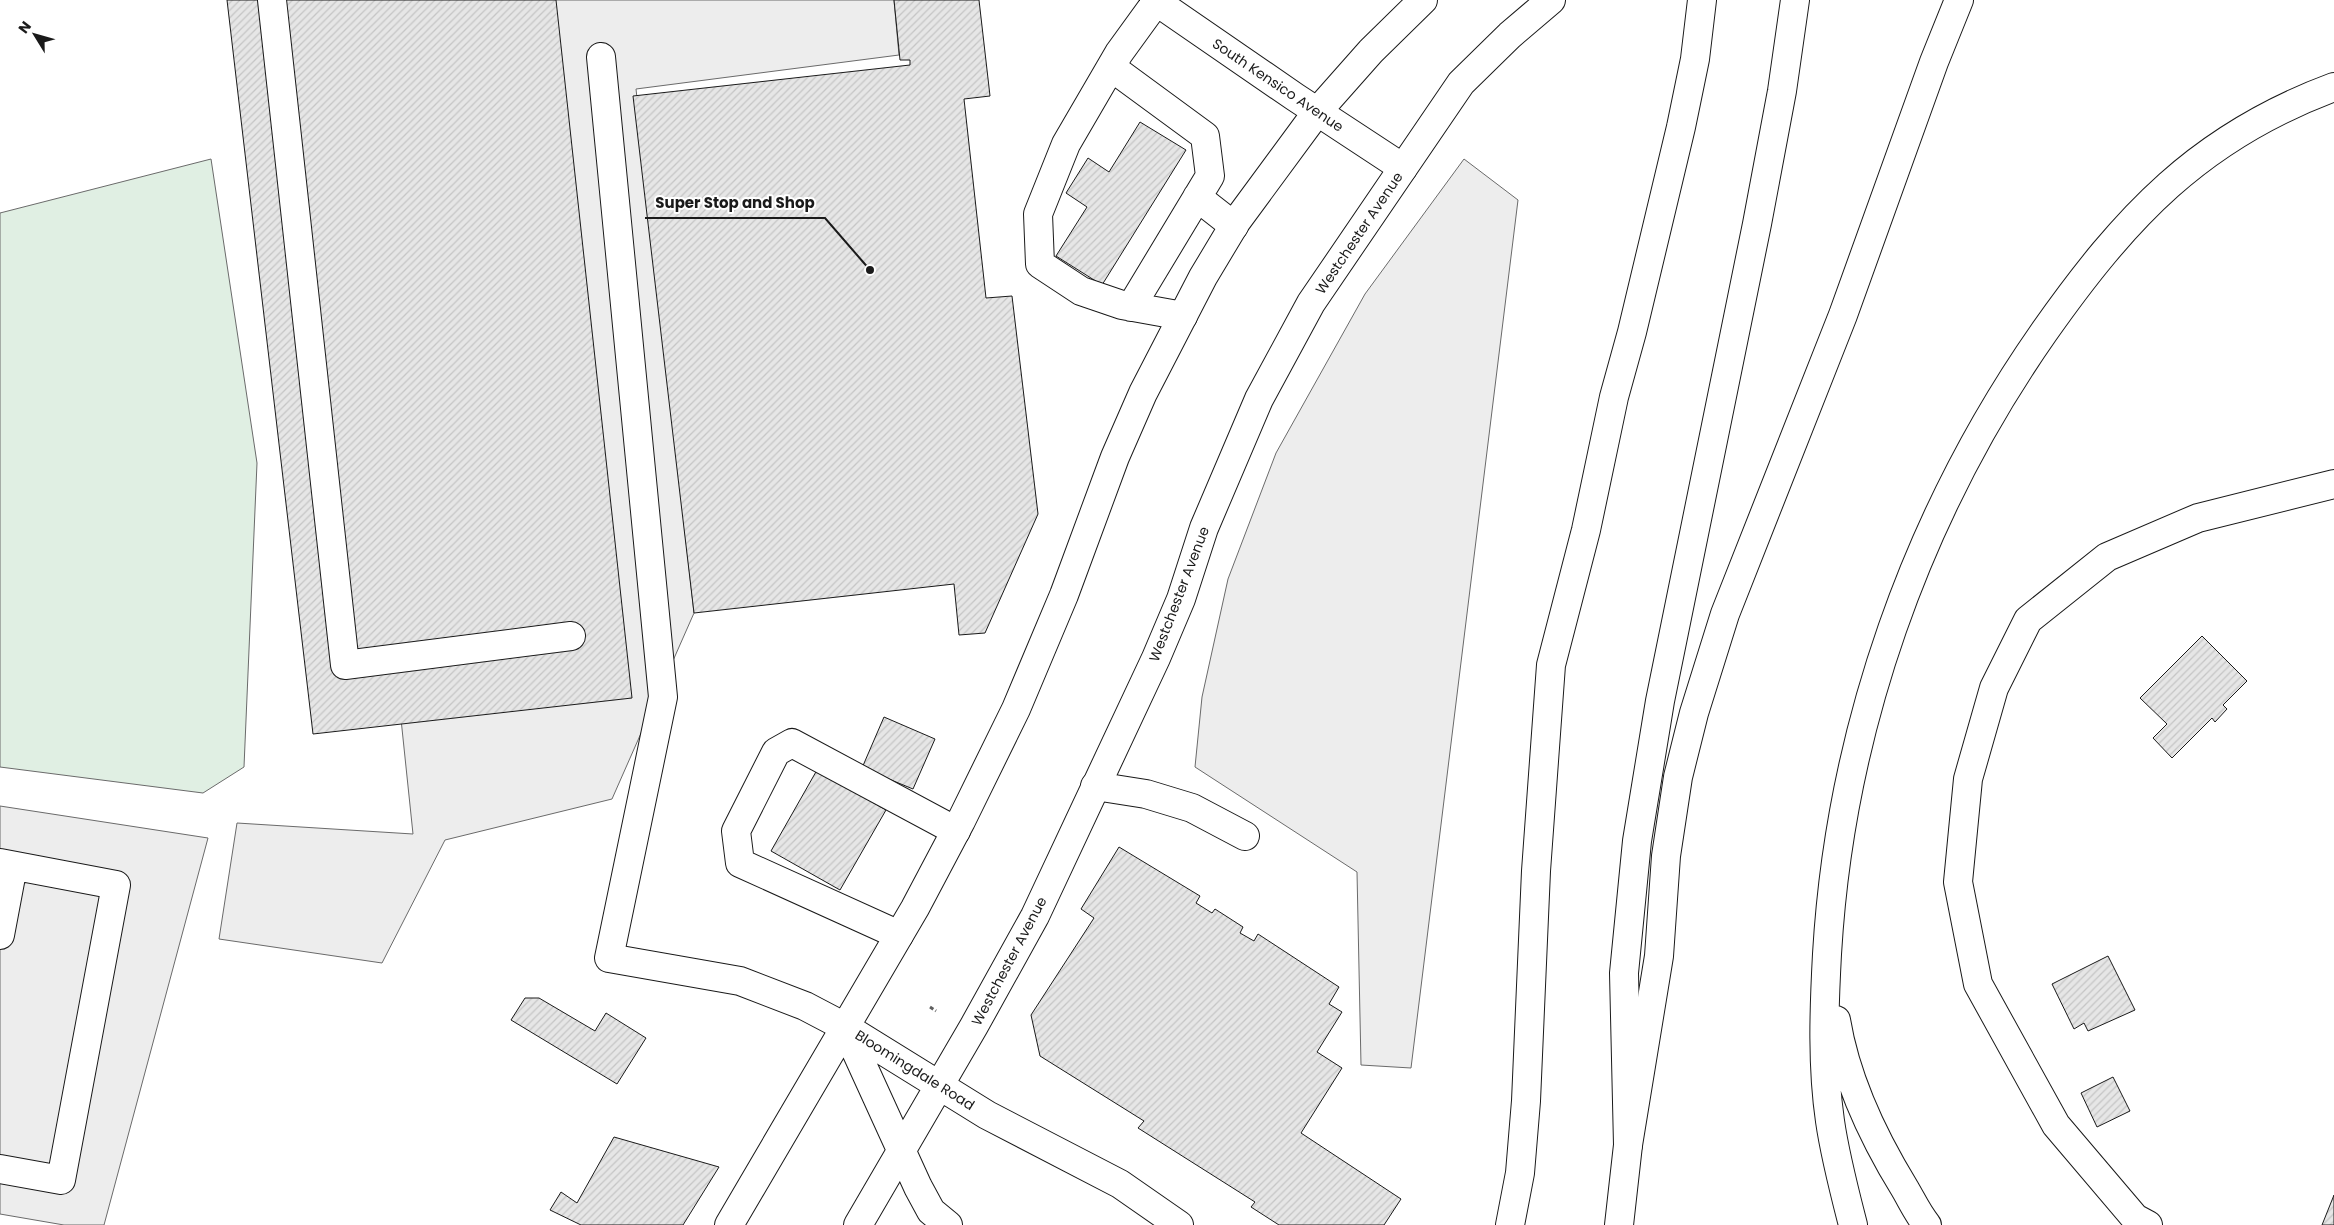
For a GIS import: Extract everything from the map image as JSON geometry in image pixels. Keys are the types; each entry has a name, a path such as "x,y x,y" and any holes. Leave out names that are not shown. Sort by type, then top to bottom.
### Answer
{"main road":[{"path":"272,0 345,665 571,636"},
{"path":"729,1225 899,935 956,831 1016,709 1064,595 1115,457 1143,393 1203,277 1234,226 1317,112 1371,51 1423,0"},
{"name":"Westchester Avenue","path":"858,1225 974,1026 1035,916 1156,658 1181,599 1204,528 1259,399 1311,303 1461,83 1510,35 1550,0"},
{"path":"1510,1225 1520,1174 1526,1101 1536,871 1551,665 1586,530 1614,397 1632,332 1681,127 1699,28 1702,0"},
{"path":"1628,1144 1624,973 1637,841 1660,701 1757,224 1782,91 1795,0"},
{"path":"1619,1225 1628,1144 1659,956 1666,856 1678,777 1694,713 1725,614 1843,315 1934,62 1959,0"},
{"path":"1155,1 1111,67 1066,144 1038,214 1040,264 1081,291 1131,306 1184,316"},
{"name":"South Kensico Avenue","path":"1155,1 1317,112 1403,168"},
{"path":"601,57 663,697 609,958 740,981 804,1006 845,1027"},
{"path":"1111,67 1205,136 1210,176 1131,306"},
{"path":"1853,1225 1839,1173 1830,1118 1825,1061 1826,969 1830,905 1845,805 1866,709 1895,619 1922,552 1952,485 2020,368 2071,294 2107,248 2154,197 2200,158 2246,127 2299,100 2334,87"},
{"path":"1197,198 1234,226"},
{"path":"2148,1225 2135,1218 2056,1125 1978,984 1958,882 1968,779 1994,688 2028,620 2107,557 2198,518 2334,484"},
{"path":"899,935 740,863 736,831 769,764 776,752 792,743 956,831"},
{"path":"1095,786 1146,794 1192,808 1246,836"},
{"path":"0,935 7,864 116,885 61,1180 0,1169"},
{"path":"1826,969 1839,1039 1858,1097 1882,1152 1927,1225"},
{"name":"Bloomingdale Road","path":"845,1027 987,1115 1120,1184 1179,1225"},
{"name":"Bloomingdale Road","path":"845,1027 901,1151 931,1211 948,1225"}],"path":[{"path":"930,1007 936,1010"}],"green space":[{"path":"211,159 257,463 244,767 203,793 0,767 0,213"}],"shaded area":[{"path":"326,0 894,0 899,55 636,89 694,613 612,799 445,840 382,963 219,939 237,823 413,834"},
{"path":"1464,159 1518,200 1411,1068 1361,1065 1357,872 1195,767 1202,697 1228,579 1276,453 1365,294"},
{"path":"0,806 208,838 104,1225 64,1225 0,1214"}],"building":[{"path":"227,0 556,0 632,698 313,734"},
{"path":"894,0 979,0 990,96 964,99 986,298 1012,296 1038,514 985,633 959,635 954,584 694,613 633,96 910,65 910,60 900,60"},
{"path":"1140,122 1186,150 1102,285 1056,256 1087,207 1066,193 1088,158 1109,172"},
{"path":"2202,636 2247,681 2223,705 2227,709 2215,722 2212,718 2172,758 2153,738 2167,724 2140,698"},
{"path":"884,717 935,739 913,789 862,768"},
{"path":"817,770 886,810 840,890 771,851"},
{"path":"1119,847 1200,896 1196,903 1212,913 1215,909 1243,927 1240,933 1254,941 1258,934 1339,987 1329,1004 1342,1012 1317,1052 1342,1068 1301,1133 1401,1199 1384,1225 1279,1225 1251,1207 1255,1202 1138,1128 1144,1121 1040,1056 1031,1015 1094,918 1081,909"},
{"path":"2108,956 2135,1010 2088,1031 2084,1023 2074,1029 2052,984"},
{"path":"525,998 539,998 595,1031 606,1013 646,1038 617,1084 511,1020"},
{"path":"2113,1077 2130,1111 2097,1127 2081,1093"},
{"path":"614,1137 719,1167 683,1225 581,1225 550,1210 561,1192 577,1203"},
{"path":"2334,1195 2334,1225 2322,1225"}],"place":[{"name":"Super Stop and Shop","path":"870,270"}]}
